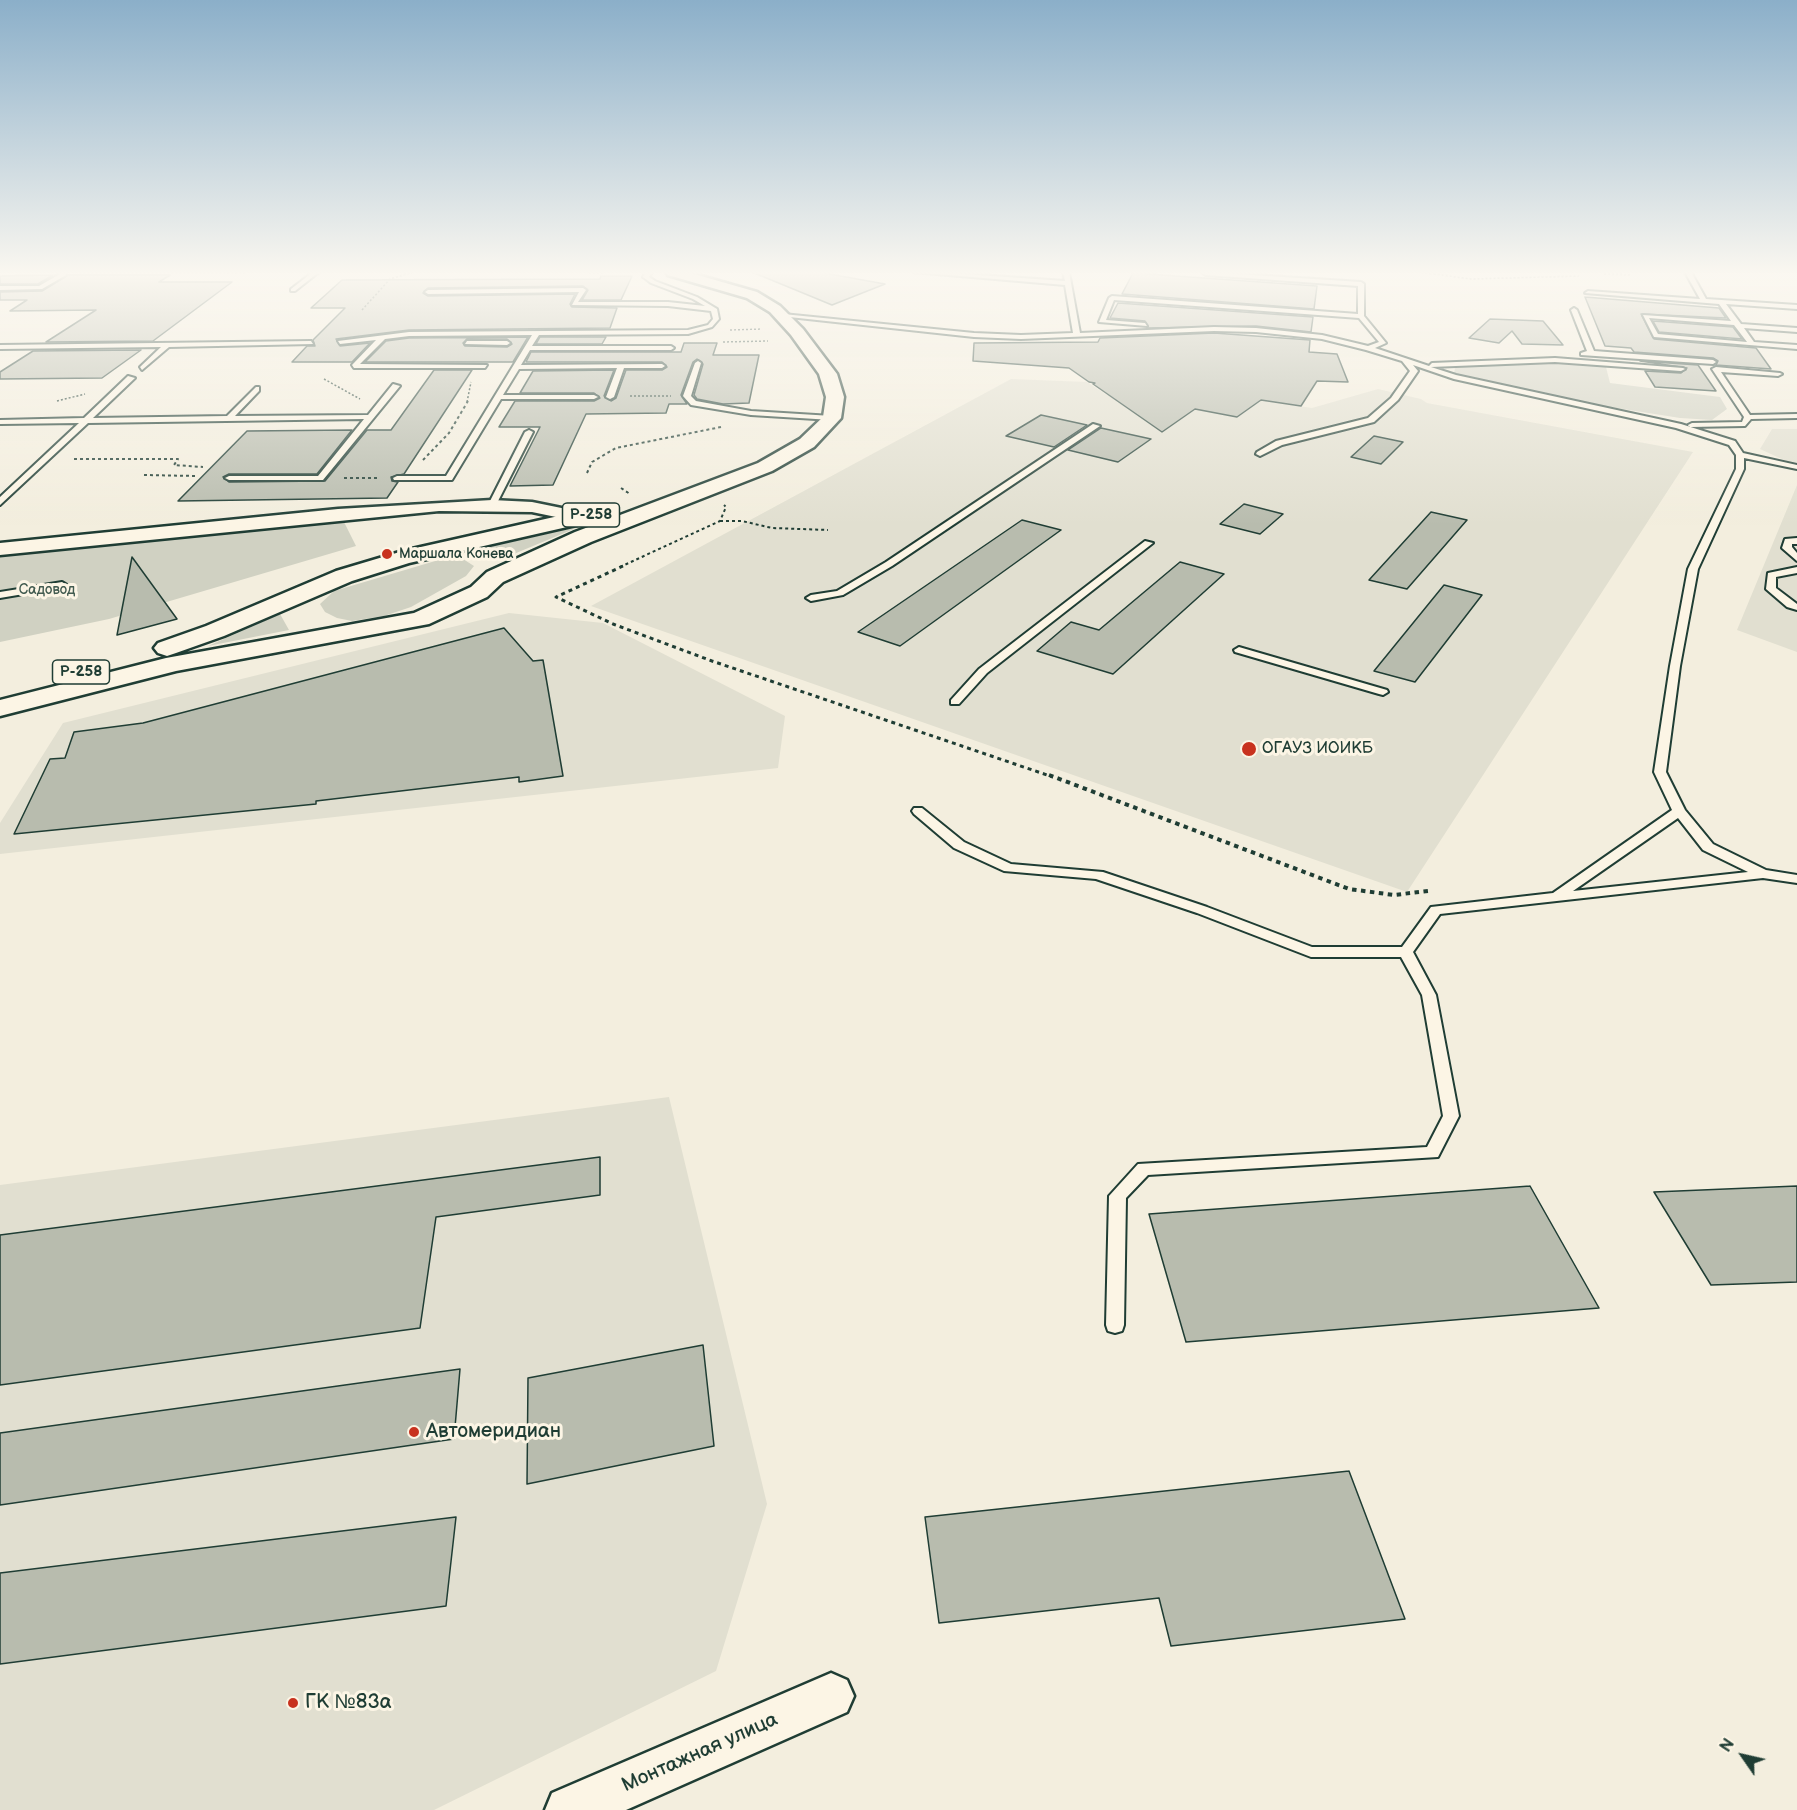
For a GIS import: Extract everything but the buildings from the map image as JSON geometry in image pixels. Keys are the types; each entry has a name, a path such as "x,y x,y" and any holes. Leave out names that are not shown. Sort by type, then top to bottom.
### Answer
{"main road":[{"path":"733,479 788,456 807,443 832,418 835,397 828,374 814,356"},
{"name":"Р-258","path":"0,694 162,650 344,576 733,479"},
{"name":"Р-258","path":"0,708 176,663 420,619 479,592 495,577 583,537 733,479"},
{"path":"449,548 476,549 491,554 498,559 495,577"},
{"path":"305,593 304,615 323,625 360,628"}],"street":[{"path":"0,549 338,514 492,505 532,507 580,518"},
{"name":"Монтажная улица","path":"569,1810 831,1696"}],"lane":[{"path":"142,368 155,356"},
{"path":"363,356 354,366 485,366"},
{"path":"398,478 449,478 523,356"},
{"path":"1393,356 1454,377 1678,426 1732,443 1740,454 1740,469 1694,569 1660,772 1679,811 1708,847 1763,873 1797,879"},
{"path":"1555,360 1573,356"},
{"path":"1638,356 1713,362"},
{"path":"1260,454 1279,443 1371,420 1394,400 1414,371 1404,360"},
{"path":"1414,364 1456,365 1555,360 1682,369"},
{"path":"698,363 687,396 694,404 752,412 832,418"},
{"path":"517,368 662,366"},
{"path":"610,397 621,367"},
{"path":"1748,417 1716,369 1778,374"},
{"path":"0,502 132,378"},
{"path":"229,478 320,478 396,386"},
{"path":"229,418 256,389"},
{"path":"500,397 594,397"},
{"path":"1748,417 1797,416"},
{"path":"0,422 369,417"},
{"path":"1678,426 1744,424 1748,417"},
{"path":"811,598 840,593 879,570 1096,426"},
{"path":"492,505 529,432"},
{"path":"1740,454 1797,467"},
{"path":"1797,541 1788,541 1787,548 1797,558"},
{"path":"955,702 983,671 1148,543"},
{"path":"1797,570 1771,575 1771,589 1790,605 1797,607"},
{"path":"0,595 62,585"},
{"path":"1239,650 1383,692"},
{"path":"918,811 959,844 1008,868 1098,875 1202,910 1311,952 1406,952"},
{"path":"1555,897 1679,811"},
{"path":"1406,952 1436,910 1763,873"},
{"path":"1115,1325 1118,1196 1144,1169 1431,1153 1451,1116 1429,995 1406,952"}],"path":[{"path":"324,379 362,400"},
{"path":"419,464 449,434 470,398 471,382"},
{"path":"54,402 92,392"},
{"path":"586,473 592,462 616,447 731,425"},
{"path":"66,459 178,459 174,465 203,467"},
{"path":"144,475 196,476"},
{"path":"320,478 398,478"},
{"path":"621,488 630,494"},
{"path":"720,521 726,507"},
{"path":"828,530 772,528 742,521 720,521 556,597 613,624 712,661 1035,770 1349,889 1394,895"}],"shaded area":[{"name":"ОГАУЗ ИОИКБ","path":"1011,379 1087,382 1107,395 1186,389 1312,408 1378,389 1421,399 1427,403 1693,452 1407,892 591,606"},
{"path":"1772,429 1797,429 1797,466 1760,449"},
{"path":"1797,485 1797,652 1737,630"},
{"path":"509,613 603,623 785,716 778,768 0,854 0,823 63,723"},
{"path":"669,1097 767,1504 716,1671 434,1810 0,1810 0,1185"}],"green space":[{"path":"1554,361 1606,367 1610,383 1720,397 1727,409 1712,420 1680,418 1591,404 1454,375 1455,367"},
{"name":"Садовод","path":"342,518 356,546 109,619 0,642 0,554"},
{"path":"581,526 509,556 489,547"},
{"path":"442,559 463,559 474,566 466,576 411,607 384,616 352,621 337,618 325,612 320,604 334,591"},
{"path":"280,614 289,630 208,646"}],"place":[{"name":"Маршала Конева","path":"387,554"},
{"name":"ОГАУЗ ИОИКБ","path":"1249,749"},
{"name":"Автомеридиан","path":"414,1432"},
{"name":"ГК №83а","path":"293,1703"}]}
